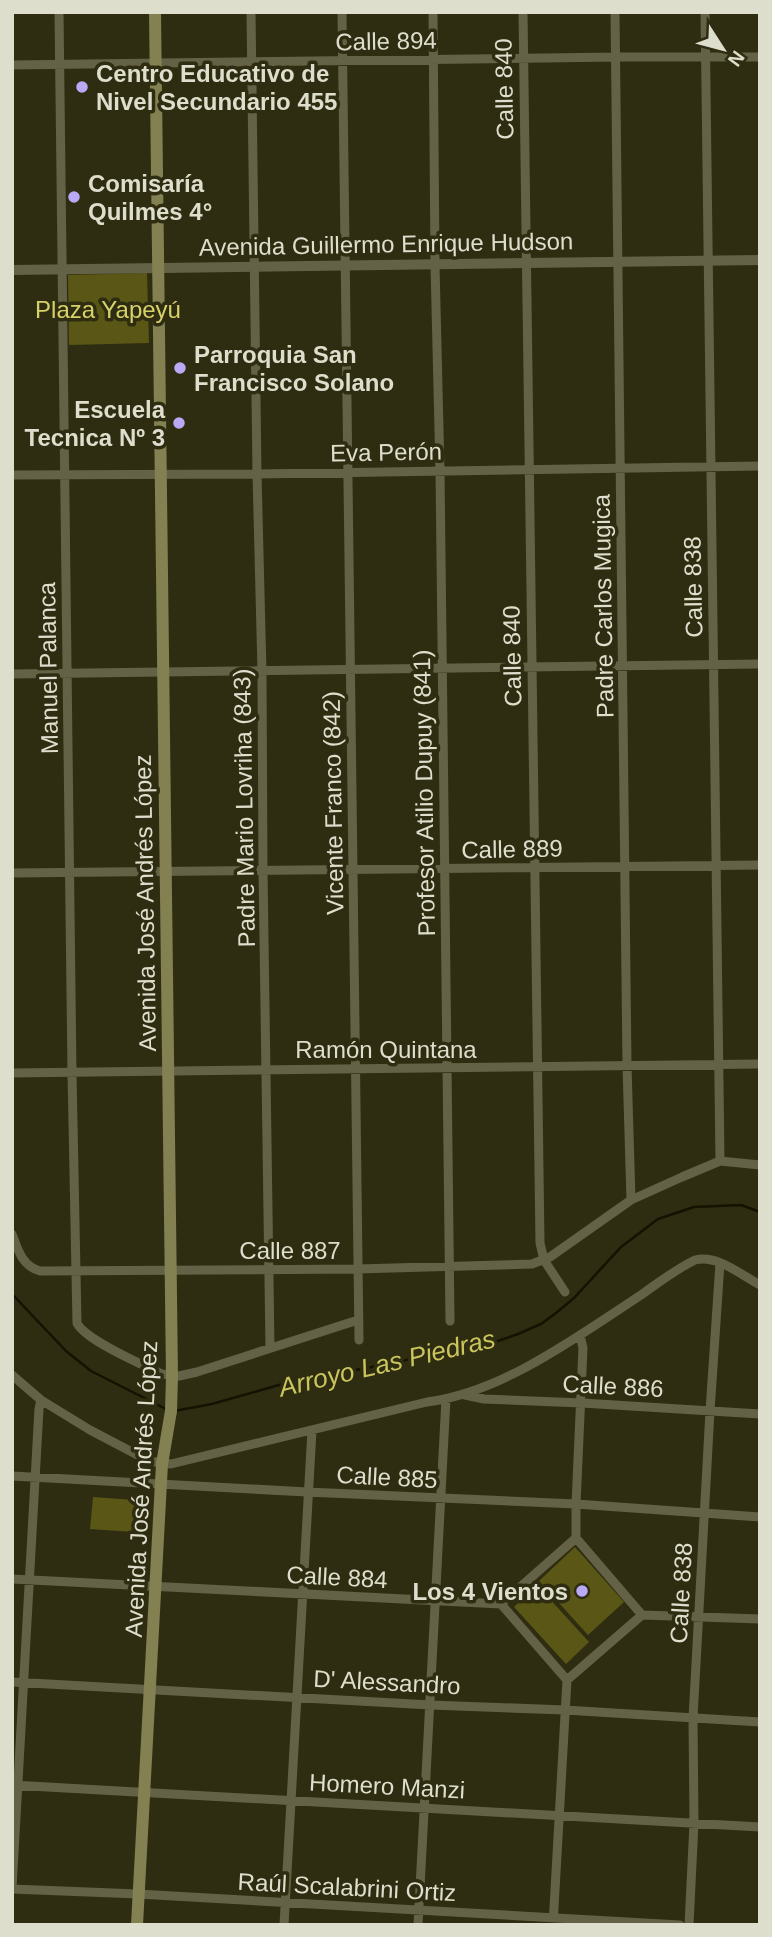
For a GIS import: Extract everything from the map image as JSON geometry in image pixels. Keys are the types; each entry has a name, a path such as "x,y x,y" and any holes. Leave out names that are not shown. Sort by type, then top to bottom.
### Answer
{"main road":[{"name":"Avenida José Andrés López","path":"137,1925 161,1485 172,1395 155,12"}],"street":[{"name":"Manuel Palanca","path":"59,12 77,1322 86,1335 172,1377"},
{"name":"Padre Mario Lovriha (843)","path":"251,12 270,1348"},
{"name":"Vicente Franco (842)","path":"342,12 359,1340"},
{"name":"Profesor Atilio Dupuy (841)","path":"433,12 450,1321"},
{"name":"Calle 840","path":"523,12 540,1243 544,1260 565,1292"},
{"name":"Padre Carlos Mugica","path":"615,12 627,1066 631,1200"},
{"name":"Calle 838","path":"705,12 720,1161"},
{"name":"Calle 894","path":"12,65 760,57"},
{"name":"Avenida Guillermo Enrique Hudson","path":"12,271 760,260"},
{"name":"Eva Perón","path":"12,475 760,466"},
{"path":"12,674 760,664"},
{"name":"Calle 889","path":"12,873 760,864"},
{"name":"Ramón Quintana","path":"12,1073 760,1064"},
{"path":"544,1260 631,1200 720,1161 760,1165"},
{"name":"Calle 887","path":"12,1234 23,1260 35,1270 357,1269 527,1264 544,1260"},
{"path":"12,1375 41,1400 149,1461 163,1459 181,1462 464,1395 503,1380 580,1335 687,1264 701,1258 720,1263 760,1285"},
{"name":"Calle 838","path":"689,1925 694,1823 693,1718 720,1263"},
{"path":"172,1377 197,1372 358,1320"},
{"path":"580,1335 583,1348 582,1403 576,1538 642,1615"},
{"name":"Calle 886","path":"464,1395 484,1399 760,1414"},
{"path":"418,1925 446,1399"},
{"path":"12,1888 15,1785 41,1400"},
{"path":"284,1925 312,1430"},
{"name":"Calle 885","path":"12,1476 576,1504 760,1517"},
{"path":"554,1921 567,1680 501,1604 576,1538"},
{"name":"Calle 884","path":"12,1579 501,1604"},
{"path":"567,1680 642,1615 760,1619"},
{"name":"D' Alessandro","path":"12,1682 760,1722"},
{"name":"Homero Manzi","path":"15,1785 760,1827"},
{"name":"Raúl Scalabrini Ortiz","path":"12,1888 419,1910 554,1921 680,1925"}],"green space":[{"name":"Plaza Yapeyú","path":"147,273 149,343 69,345 68,275"},
{"path":"93,1497 149,1501 147,1533 90,1529"},
{"name":"Los 4 Vientos","path":"575,1547 624,1602 588,1635 539,1581"},
{"path":"537,1585 589,1642 566,1664 514,1607"}],"waterway":[{"name":"Arroyo Las Piedras","path":"174,1411 212,1404 286,1383 498,1341 541,1324 556,1313 574,1298 621,1247 658,1219 694,1207 741,1205 760,1212"},
{"name":"Arroyo Las Piedras","path":"12,1294 66,1351 91,1371 168,1410"}],"place":[{"name":"Centro Educativo de Nivel Secundario 455","path":"82,87"},
{"name":"Comisaría Quilmes 4°","path":"74,197"},
{"name":"Parroquia San Francisco Solano","path":"180,368"},
{"name":"Escuela Tecnica Nº 3","path":"179,423"},
{"name":"Los 4 Vientos","path":"582,1591"}]}
